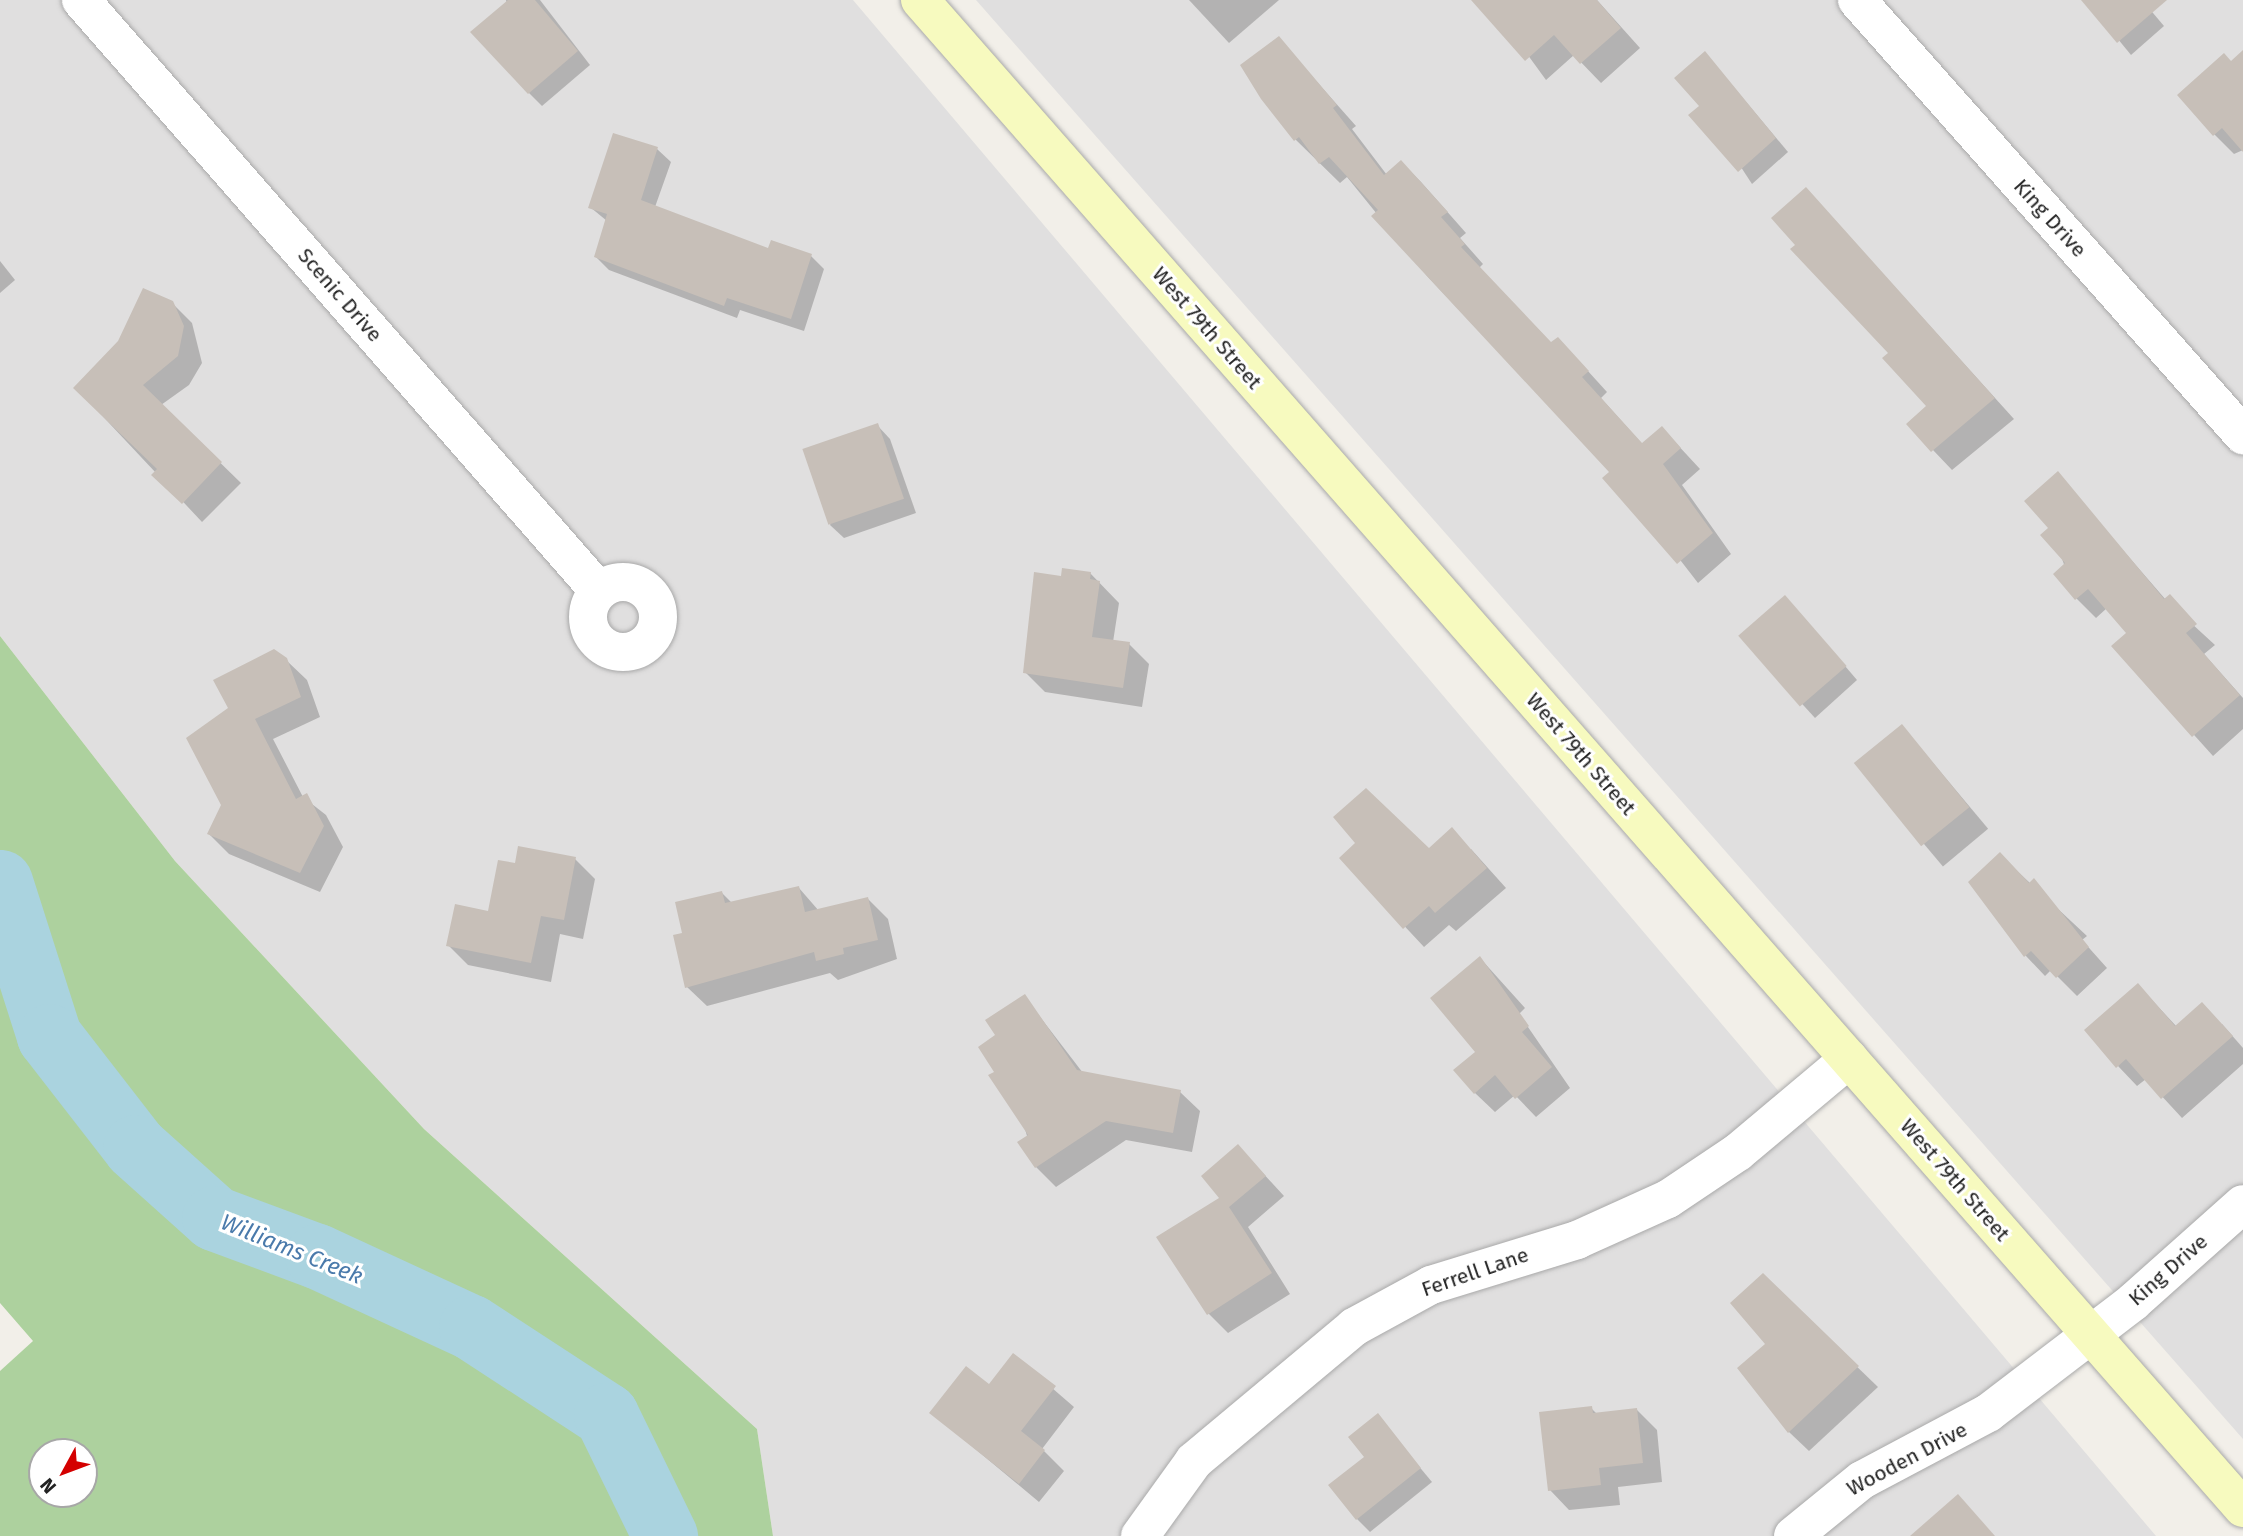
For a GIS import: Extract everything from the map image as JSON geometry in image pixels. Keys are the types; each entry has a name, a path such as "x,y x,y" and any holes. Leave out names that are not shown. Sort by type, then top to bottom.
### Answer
{"main road":[{"name":"West 79th Street","path":"920,0 2243,1507"}],"street":[{"name":"Scenic Drive","path":"81,0 599,591"},
{"name":"King Drive","path":"1857,0 2243,435"},
{"name":"Ferrell Lane","path":"1140,1536 1194,1461 1354,1327 1431,1285 1577,1240 1668,1199 1731,1157 1849,1059"},
{"name":"King Drive","path":"2089,1333 2243,1204"},
{"name":"Wooden Drive","path":"1793,1536 1862,1480 1966,1429 2089,1333"}],"shaded area":[{"path":"0,0 853,0 2156,1536 773,1536 757,1429 424,1129 175,861 0,636"},
{"path":"976,0 2243,0 2243,1439"}],"green space":[{"path":"0,636 175,861 424,1129 757,1429 773,1536 0,1536 0,1371 33,1341 0,1303"}],"building":[{"path":"508,0 535,0 578,51 528,94 470,32"},
{"path":"1471,0 1597,0 1621,28 1580,64 1554,35 1525,61"},
{"path":"2081,0 2167,0 2117,43"},
{"path":"1279,36 1337,105 1333,108 1384,175 1401,160 1448,212 1441,217 1465,244 1461,247 1551,342 1558,337 1589,371 1582,377 1642,443 1662,426 1681,448 1663,464 1713,533 1677,564 1602,478 1609,472 1371,216 1378,210 1329,157 1319,164 1299,137 1294,141 1261,99 1240,65"},
{"path":"2243,50 2243,152 2222,128 2213,136 2177,95 2224,53 2231,61"},
{"path":"1705,51 1776,138 1738,172 1688,115 1699,106 1674,78"},
{"path":"613,133 658,147 641,200 768,248 771,240 812,254 791,319 727,298 724,306 594,257 607,214 588,208"},
{"path":"1806,187 1995,398 1931,452 1906,424 1926,406 1882,358 1888,353 1790,249 1795,245 1771,218"},
{"path":"143,288 173,301 184,326 178,356 143,385 222,462 182,504 151,475 157,469 73,388 118,341"},
{"path":"878,423 904,499 828,525 802,449"},
{"path":"2058,471 2164,599 2170,594 2197,624 2186,633 2240,695 2192,737 2111,646 2126,633 2088,589 2075,600 2053,574 2065,563 2040,535 2048,528 2024,501"},
{"path":"1062,568 1091,572 1090,579 1100,581 1092,637 1130,642 1123,688 1023,673 1034,572 1061,576"},
{"path":"1785,595 1847,666 1800,707 1738,636"},
{"path":"274,649 287,658 301,697 255,719 296,799 307,793 324,826 300,873 207,834 221,805 186,738 228,708 213,680"},
{"path":"1902,724 1969,807 1921,846 1854,763"},
{"path":"1366,788 1429,848 1452,827 1487,868 1435,913 1429,906 1403,929 1339,858 1355,843 1333,817"},
{"path":"518,846 576,857 564,920 541,916 531,963 446,946 455,904 488,911 498,860 515,863"},
{"path":"2000,852 2029,883 2034,878 2089,947 2056,978 2031,951 2024,957 1968,882"},
{"path":"799,886 805,912 868,897 878,940 843,948 844,954 816,961 814,952 685,988 673,935 682,933 675,902 722,891 725,903"},
{"path":"1480,956 1529,1026 1522,1032 1552,1067 1515,1099 1495,1075 1474,1094 1453,1070 1475,1052 1430,998"},
{"path":"2138,983 2175,1026 2202,1002 2233,1036 2161,1099 2126,1059 2116,1068 2084,1030"},
{"path":"1025,994 1077,1070 1181,1090 1173,1133 1106,1121 1035,1168 1017,1142 1028,1135 988,1075 994,1072 978,1047 995,1035 985,1020"},
{"path":"1238,1144 1266,1176 1229,1207 1272,1273 1207,1315 1156,1237 1219,1198 1201,1176"},
{"path":"1763,1273 1859,1366 1788,1433 1737,1368 1765,1344 1730,1303"},
{"path":"1013,1353 1056,1386 1021,1431 1045,1450 1019,1484 929,1413 966,1366 989,1384"},
{"path":"1592,1406 1593,1413 1637,1408 1643,1463 1599,1468 1601,1485 1548,1491 1539,1412"},
{"path":"1378,1413 1421,1468 1356,1520 1328,1485 1364,1457 1348,1437"},
{"path":"1958,1494 1995,1536 1910,1536"}],"waterway":[{"name":"Williams Creek","path":"0,882 49,1036 135,1147 214,1218 317,1256 471,1327 606,1415 665,1536"}]}
